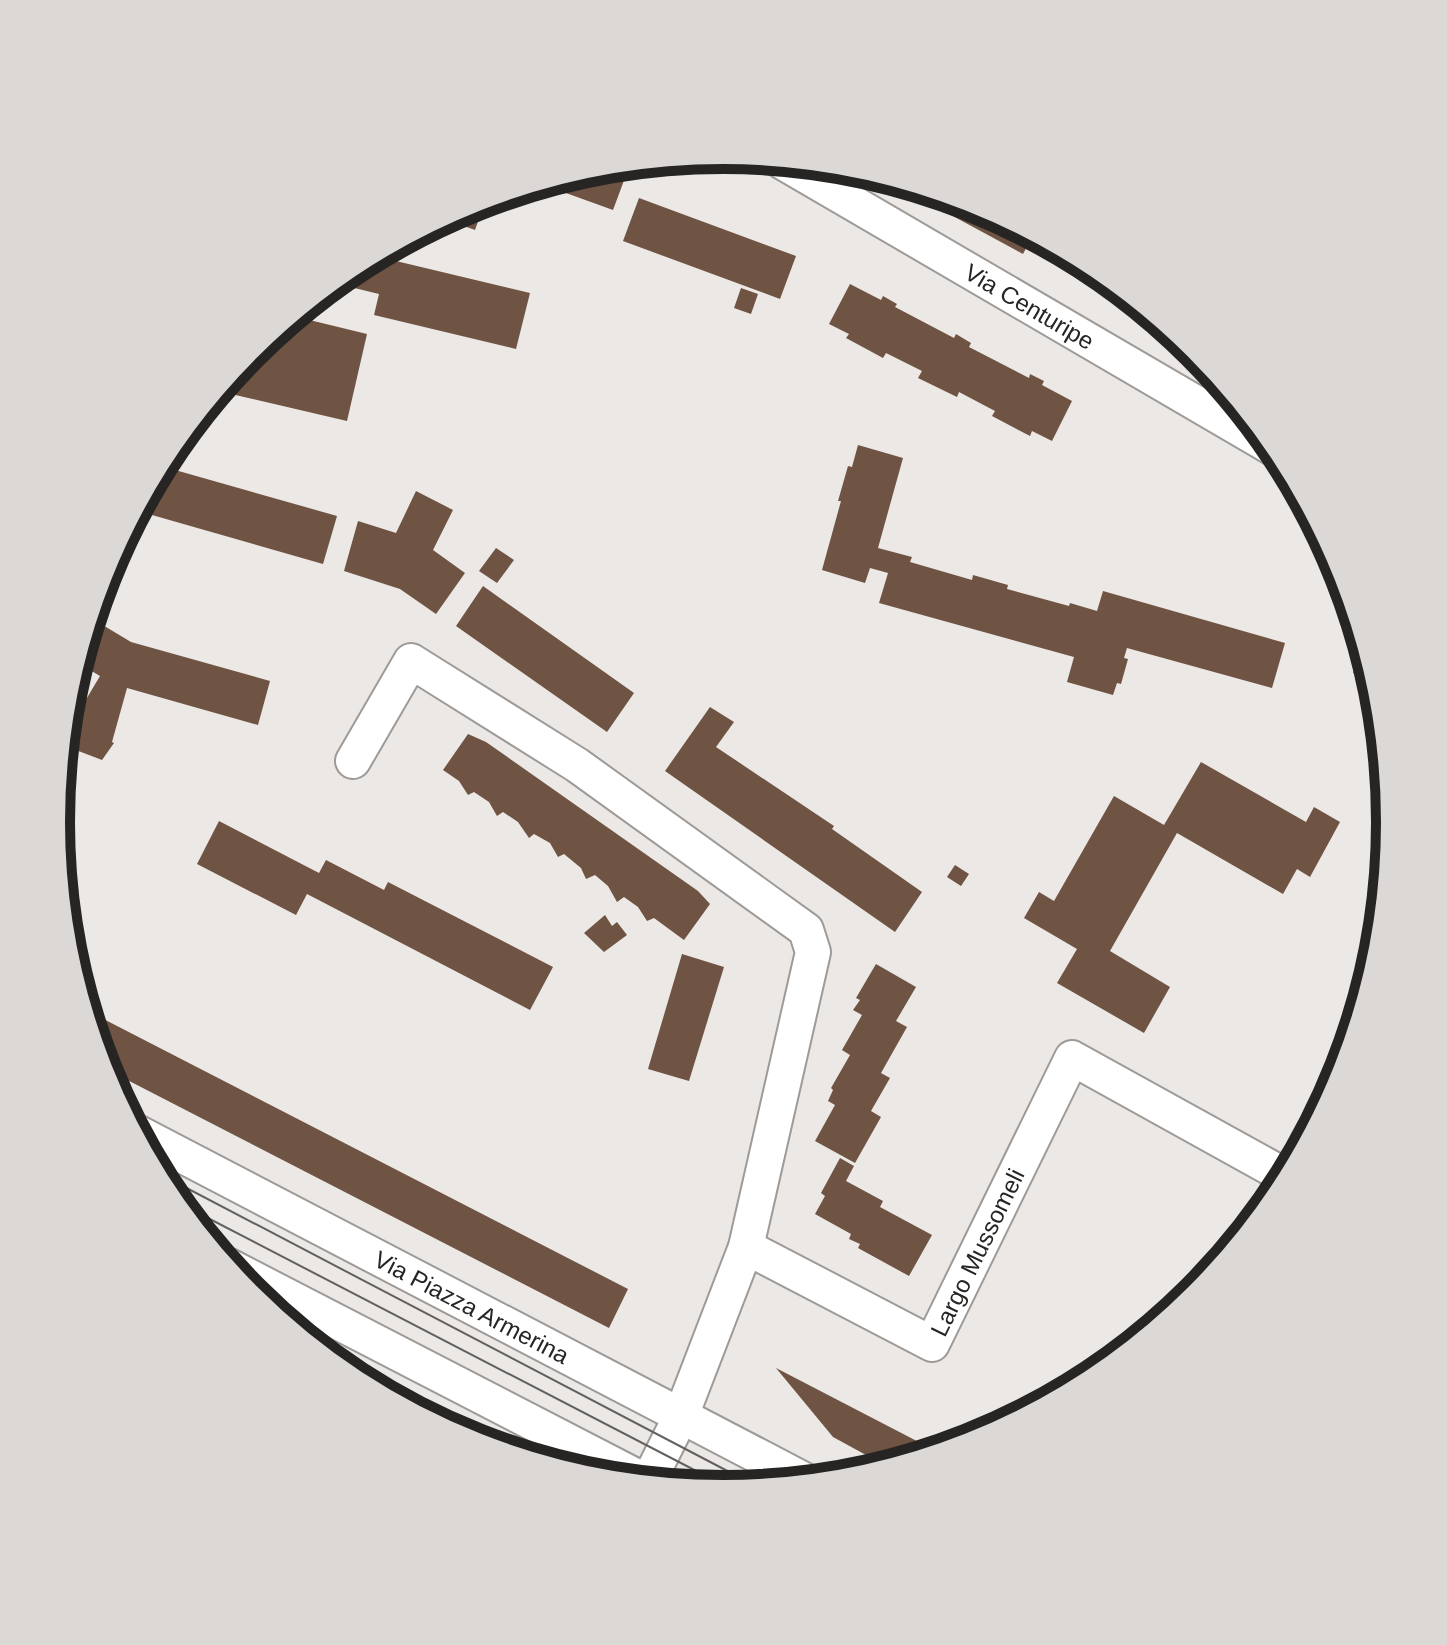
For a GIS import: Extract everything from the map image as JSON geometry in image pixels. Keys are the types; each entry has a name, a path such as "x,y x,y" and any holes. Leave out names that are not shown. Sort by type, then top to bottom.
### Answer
{"street":[{"name":"Via Centuripe","path":"804,174 1248,434"},
{"path":"353,761 411,661 577,765 806,930 813,952 746,1247 681,1416 653,1472"},
{"name":"Largo Mussomeli","path":"746,1247 932,1344 1072,1058 1276,1171"},
{"name":"Via Piazza Armerina","path":"153,1140 789,1472"},
{"path":"257,1280 618,1467"}],"building":[{"path":"625,177 613,210 558,190"},
{"path":"639,198 796,256 780,299 623,241"},
{"path":"926,201 1013,236 1028,245 1023,254"},
{"path":"480,216 475,230 460,225"},
{"path":"392,260 530,293 516,349 374,315 379,294 349,287"},
{"path":"850,284 881,300 883,296 897,304 895,307 954,338 956,334 971,343 969,347 1029,378 1030,374 1044,381 1042,385 1072,401 1052,441 1032,431 1030,436 992,416 995,411 959,392 957,397 918,378 922,371 886,353 883,358 846,338 849,334 829,324"},
{"path":"741,288 758,294 751,314 734,308"},
{"path":"307,319 367,334 347,421 230,394 261,360"},
{"path":"858,445 903,458 878,548 912,557 910,562 972,580 973,575 1008,585 1007,589 1069,606 1070,603 1097,611 1103,591 1285,643 1272,688 1127,648 1124,658 1128,659 1121,684 1117,683 1113,695 1067,682 1074,657 879,603 888,573 870,568 865,583 822,570 848,466 852,467"},
{"path":"174,470 337,516 323,564 148,514"},
{"path":"416,491 453,510 433,550 465,573 436,614 400,589 344,571 358,521 396,533"},
{"path":"496,548 514,560 497,583 479,571"},
{"path":"483,586 634,693 607,732 456,626"},
{"path":"101,624 131,642 270,681 258,725 127,688 114,743 102,760 75,750 81,708 100,676 89,669"},
{"path":"1357,662 1360,676 1353,673"},
{"path":"710,707 734,722 716,747 834,826 832,829 922,892 895,932 665,771"},
{"path":"468,734 486,742 698,891 710,904 684,940 654,918 647,921 638,907 624,897 617,902 608,886 595,875 586,879 581,868 564,854 558,857 550,843 534,834 529,838 518,822 503,812 497,816 489,802 474,792 468,795 459,781 443,770"},
{"path":"1201,762 1306,822 1314,807 1340,822 1310,877 1297,869 1283,894 1177,833 1110,951 1170,987 1144,1033 1057,983 1077,949 1024,918 1039,892 1054,901 1114,796 1164,825"},
{"path":"219,821 319,873 326,860 384,890 388,882 553,967 530,1010 307,894 296,915 197,864"},
{"path":"955,865 969,874 961,886 947,877"},
{"path":"605,915 612,926 617,922 627,935 604,952 584,933"},
{"path":"682,954 724,967 689,1081 648,1069"},
{"path":"876,964 916,987 896,1021 907,1027 881,1073 890,1078 871,1111 881,1117 855,1163 815,1141 835,1105 828,1101 831,1088 850,1055 842,1050 862,1015 853,1010 860,1000 856,998"},
{"path":"100,1017 628,1289 609,1328 122,1077"},
{"path":"840,1158 854,1166 846,1181 883,1201 880,1207 932,1235 909,1276 858,1248 860,1244 849,1239 851,1234 815,1214 825,1196 821,1193"},
{"path":"776,1368 923,1444 872,1458 833,1437"}],"tram line":[{"path":"179,1184 736,1476"},
{"path":"201,1214 705,1476"}]}
